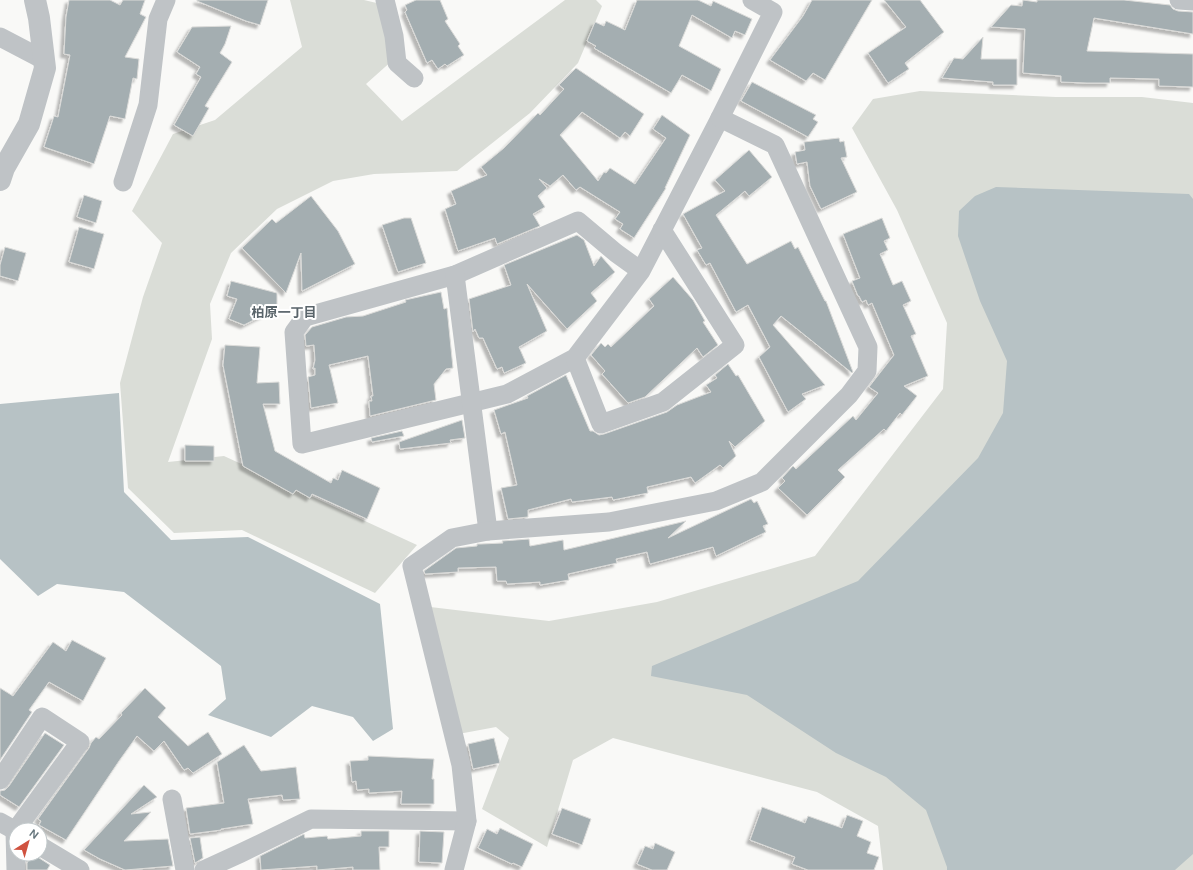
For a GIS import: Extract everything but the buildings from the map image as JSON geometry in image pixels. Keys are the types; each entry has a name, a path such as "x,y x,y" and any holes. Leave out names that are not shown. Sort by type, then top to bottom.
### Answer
{"street":[{"path":"0,180 4,168 29,124 45,68 39,18 35,0"},
{"path":"123,182 148,105 158,19 166,0"},
{"path":"385,0 394,36 397,63 414,78"},
{"path":"641,271 616,253 578,221 455,275 305,317 294,332 302,444 507,394 575,358 641,271 773,12 752,0"},
{"path":"1179,0 1193,0"},
{"path":"0,37 44,60"},
{"path":"454,870 467,821 461,765 412,566 452,538 488,531 609,522 716,501 756,485 762,482 849,395 867,371 868,346 775,145 720,118"},
{"path":"575,358 601,424 663,402 735,344 662,230"},
{"path":"455,275 488,531"},
{"path":"0,780 42,717 80,742 15,822"},
{"path":"172,799 185,870"},
{"path":"204,870 242,862 311,819 467,821"},
{"path":"48,851 80,870"}],"shaded area":[{"path":"290,0 364,0 385,5 394,59 366,84 402,121 565,0 596,0 602,6 578,63 530,113 457,171 374,174 333,181 277,209 231,253 210,304 212,339 168,462 224,456 417,545 375,593 242,530 174,533 128,488 120,383 143,297 162,243 132,211 173,134 215,120 302,47"},
{"path":"920,91 1056,97 1142,97 1193,103 1193,870 883,870 878,826 817,792 613,738 573,760 547,847 482,809 509,738 496,727 453,735 422,606 549,621 657,602 815,556 943,389 947,323 897,210 852,128 873,99"},
{"path":"996,187 1189,194 1193,199 1193,854 1175,870 947,870 926,810 886,777 836,753 747,695 651,676 652,666 858,581 978,458 1003,413 1007,361 980,301 958,236 959,211 975,196"},
{"path":"119,393 124,492 171,540 248,537 380,604 393,729 373,741 353,717 312,706 271,737 208,715 226,699 221,666 124,592 57,584 38,596 0,559 0,404"}],"district":[{"name":"柏原一丁目","path":"284,312"}]}
